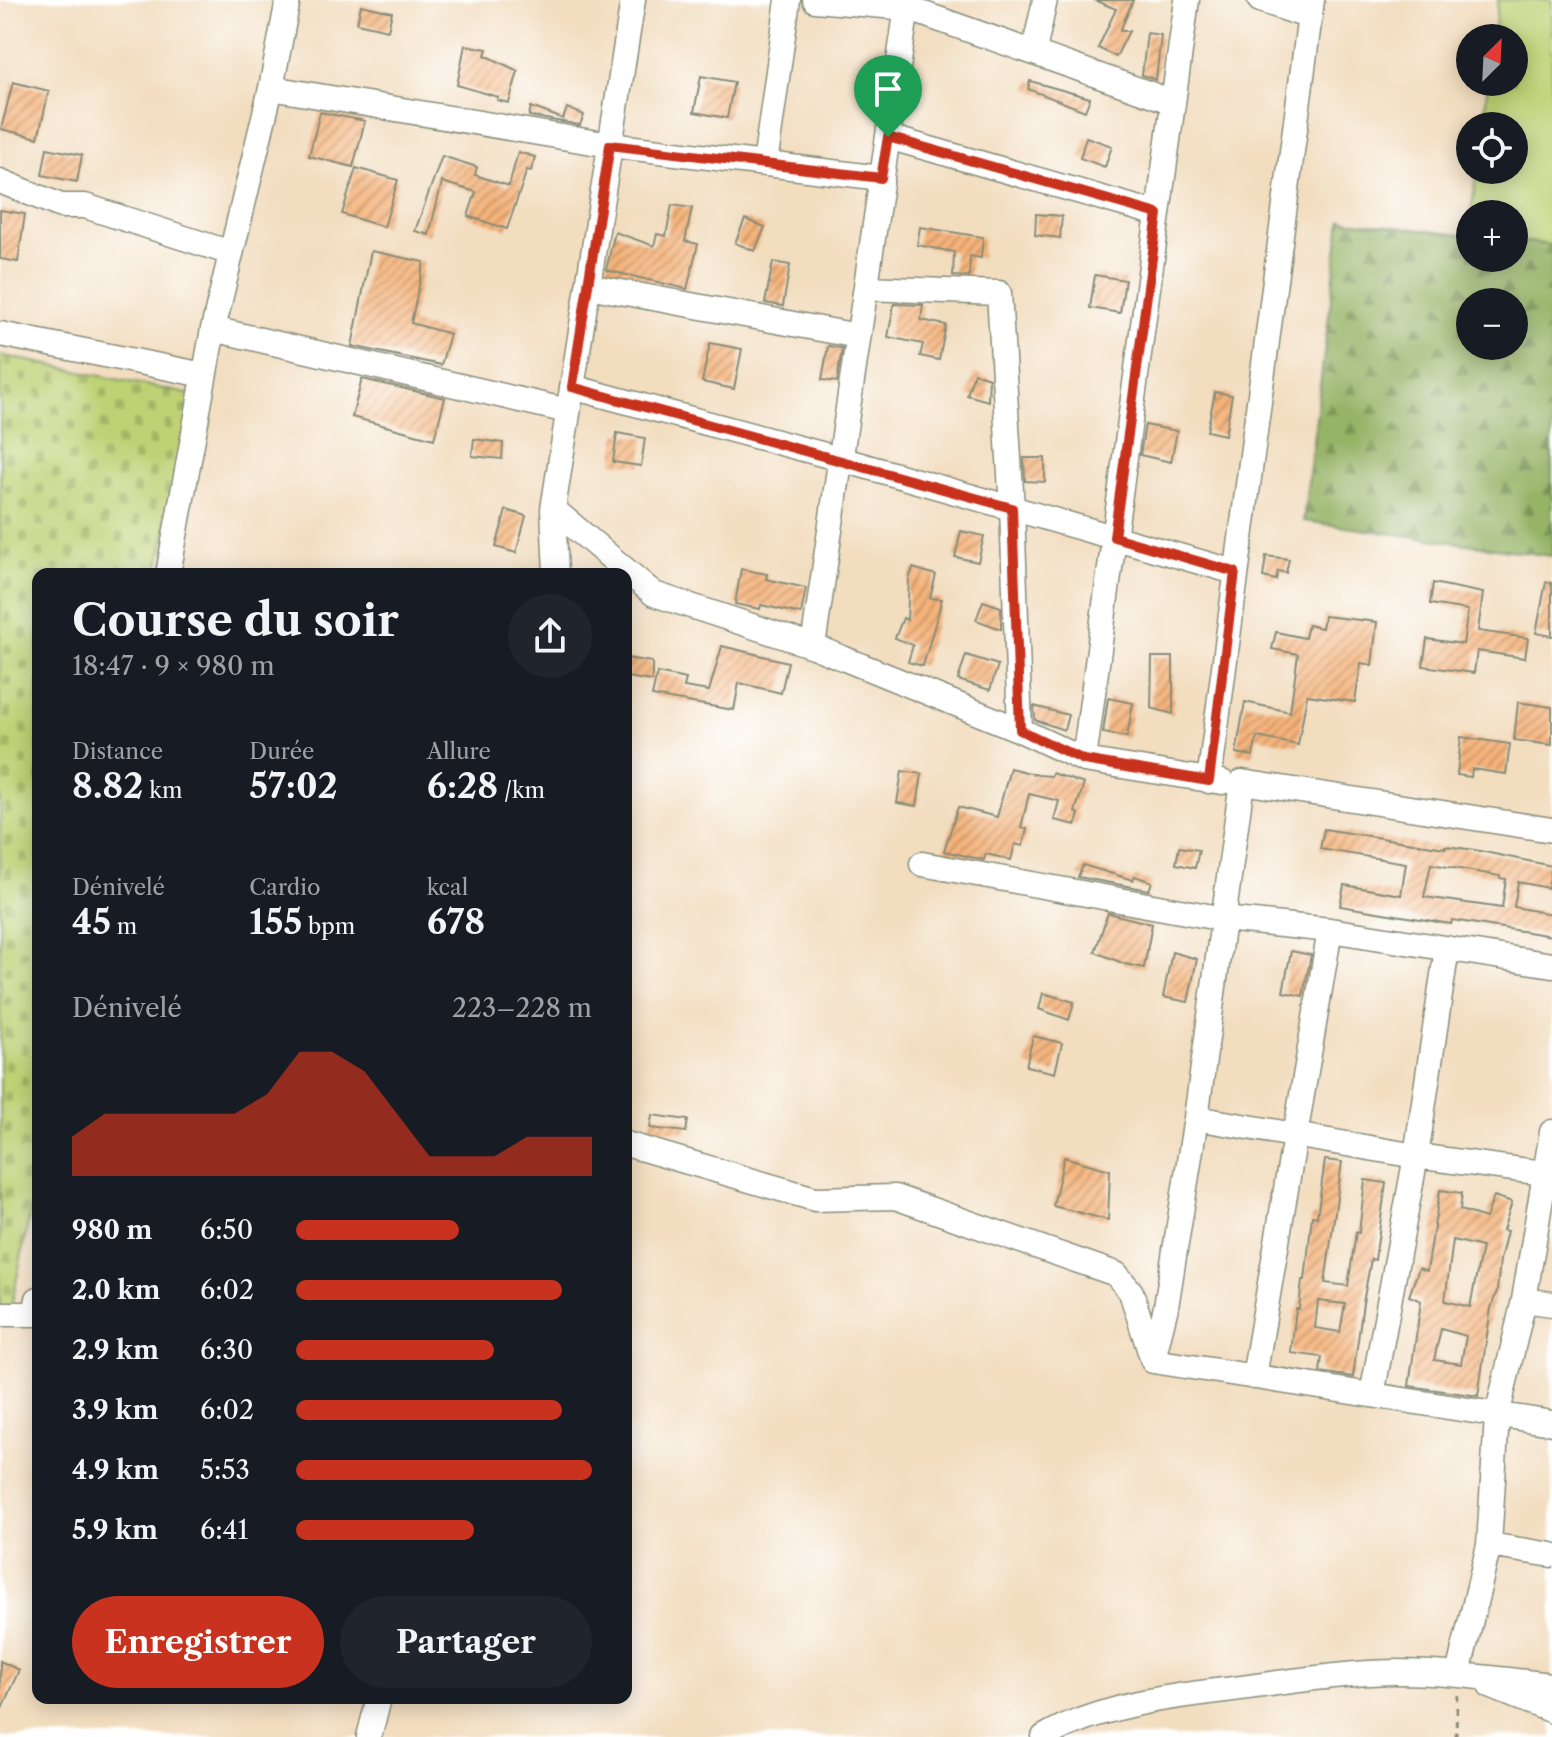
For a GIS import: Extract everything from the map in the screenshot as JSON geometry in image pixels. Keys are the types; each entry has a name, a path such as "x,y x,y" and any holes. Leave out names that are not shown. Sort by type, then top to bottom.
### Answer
{"street":[{"path":"169,568 213,329 271,88 288,0"},
{"path":"556,568 553,509 633,0"},
{"path":"765,164 788,0"},
{"path":"815,0 907,4 1173,102"},
{"path":"1034,51 1045,0"},
{"path":"1084,760 1187,0"},
{"path":"1209,781 1311,8 1260,0"},
{"path":"813,646 907,4"},
{"path":"271,88 610,145 881,178"},
{"path":"888,137 1158,214"},
{"path":"0,181 61,206 85,206 231,253"},
{"path":"588,286 858,336"},
{"path":"866,288 999,293 1012,508 1020,730"},
{"path":"213,329 570,399 840,459 1235,572"},
{"path":"0,334 204,375"},
{"path":"553,509 623,568"},
{"path":"632,575 654,594 813,646 1020,730 1084,760 1552,830"},
{"path":"1153,1361 1166,1307 1196,1118 1242,782"},
{"path":"922,864 1224,919 1330,930 1552,965"},
{"path":"1254,1377 1330,930"},
{"path":"1372,1395 1416,1156 1447,948"},
{"path":"1196,1118 1416,1156 1546,1183"},
{"path":"1458,1674 1489,1545 1497,1416 1524,1300 1546,1183 1552,1132"},
{"path":"632,1146 815,1199 895,1197 1116,1274 1131,1292 1153,1361"},
{"path":"1524,1300 1552,1304"},
{"path":"0,1314 32,1314"},
{"path":"1153,1361 1552,1423"},
{"path":"1489,1545 1552,1555"},
{"path":"1044,1737 1062,1727 1153,1698 1336,1677 1391,1672 1458,1674 1552,1685"},
{"path":"1458,1674 1552,1711"},
{"path":"369,1737 377,1704"}],"path":[{"path":"1456,1737 1458,1674"}],"green space":[{"path":"1498,0 1552,0 1552,245 1528,242 1528,200 1473,200 1475,184 1528,184 1528,112 1485,112 1486,96 1528,96 1528,24 1495,24"},
{"path":"1341,220 1456,234 1456,272 1528,272 1528,242 1552,245 1552,556 1303,521"},
{"path":"0,355 193,395 158,568 32,568 32,1204 10,1313 0,1308"}],"building":[{"path":"1094,0 1133,0 1120,31 1129,31 1116,57 1098,48 1116,9"},
{"path":"361,5 392,12 388,30 357,23"},
{"path":"1147,33 1161,35 1156,80 1142,75"},
{"path":"465,45 487,49 485,55 518,71 509,103 457,85"},
{"path":"701,76 734,82 727,118 694,112"},
{"path":"1030,81 1090,98 1085,111 1028,89"},
{"path":"13,82 49,91 38,138 1,129"},
{"path":"531,107 563,119 567,108 584,115 580,125 529,116"},
{"path":"320,112 365,121 353,167 309,156"},
{"path":"1086,137 1112,146 1105,167 1080,158"},
{"path":"47,148 82,155 77,182 42,175"},
{"path":"518,152 535,157 531,171 527,170 507,229 468,216 476,192 442,182 429,235 415,231 442,156 477,167 475,175 509,186"},
{"path":"356,168 398,180 384,227 342,214"},
{"path":"672,205 692,208 685,241 698,244 687,289 606,270 615,232 654,246 657,234 666,236"},
{"path":"0,210 25,214 18,262 0,259"},
{"path":"1036,214 1062,216 1060,238 1035,235"},
{"path":"745,219 765,227 755,251 735,243"},
{"path":"920,227 983,237 981,258 970,256 969,277 953,276 954,252 917,245"},
{"path":"371,251 424,262 411,323 450,334 441,365 352,346"},
{"path":"773,262 790,265 783,306 765,303"},
{"path":"1095,275 1125,280 1120,313 1090,308"},
{"path":"894,304 923,305 921,320 946,325 939,360 920,356 923,344 888,337"},
{"path":"710,343 742,349 734,389 702,382"},
{"path":"828,346 842,348 837,382 822,380"},
{"path":"974,373 989,378 988,401 967,395"},
{"path":"362,379 445,398 434,439 352,417"},
{"path":"1215,392 1232,395 1225,435 1207,431"},
{"path":"1145,425 1177,431 1171,462 1140,455"},
{"path":"617,433 645,438 641,466 613,462"},
{"path":"474,439 503,443 502,459 472,456"},
{"path":"1024,458 1045,458 1045,482 1025,481"},
{"path":"506,510 526,516 516,553 496,547"},
{"path":"961,531 984,536 978,562 955,557"},
{"path":"1266,556 1289,559 1286,573 1278,571 1276,580 1263,577"},
{"path":"913,568 936,575 930,598 942,599 923,666 908,662 913,645 895,638 903,618 907,620 909,579"},
{"path":"741,569 767,574 766,579 806,588 801,614 761,605 760,609 735,604"},
{"path":"1546,582 1552,583 1552,636 1536,633"},
{"path":"1433,583 1483,593 1478,631 1528,638 1525,658 1477,651 1474,673 1423,666 1427,639 1463,644 1468,610 1430,604"},
{"path":"983,601 1001,607 1001,629 976,620"},
{"path":"1324,616 1377,622 1372,665 1361,663 1355,702 1307,695 1298,745 1257,737 1253,756 1236,753 1245,702 1290,712 1298,654 1272,649 1276,632 1305,638 1308,625 1322,628"},
{"path":"722,646 788,662 781,693 739,683 734,710 652,696 657,673 686,679 684,687 709,691"},
{"path":"966,655 998,665 990,690 958,680"},
{"path":"1152,657 1173,657 1173,714 1151,708"},
{"path":"632,659 652,662 652,681 632,678"},
{"path":"1108,698 1133,703 1127,737 1103,733"},
{"path":"1518,702 1552,707 1552,745 1514,740"},
{"path":"1034,706 1068,715 1064,730 1035,720"},
{"path":"1461,737 1510,744 1506,774 1472,769 1471,777 1457,775"},
{"path":"1010,768 1038,775 1051,776 1052,773 1084,784 1075,812 1079,814 1076,825 1054,820 1059,801 1029,794 1021,828 1027,829 1023,846 1015,844 1011,860 986,854 984,860 944,851 958,807 997,817"},
{"path":"902,771 922,774 917,806 897,803"},
{"path":"1324,829 1475,850 1552,866 1548,888 1518,882 1514,907 1552,914 1552,936 1340,906 1344,885 1401,895 1406,863 1320,849","holes":["1431,864 1506,879 1502,908 1424,897"]},
{"path":"1179,847 1199,850 1195,868 1176,864"},
{"path":"1083,865 1133,880 1135,876 1152,882 1149,890 1078,877"},
{"path":"1108,913 1152,924 1144,968 1095,952"},
{"path":"1291,951 1311,955 1303,996 1283,992"},
{"path":"1172,952 1197,959 1188,1002 1163,997"},
{"path":"1043,993 1074,1002 1069,1020 1039,1009"},
{"path":"1033,1036 1062,1043 1055,1073 1026,1066"},
{"path":"652,1115 688,1120 686,1132 650,1128"},
{"path":"1064,1157 1110,1170 1108,1220 1053,1206"},
{"path":"1325,1160 1342,1162 1325,1283 1348,1286 1356,1232 1359,1233 1365,1180 1386,1183 1375,1260 1371,1259 1363,1303 1353,1377 1320,1372 1322,1357 1291,1353 1296,1309 1299,1309 1302,1280 1305,1280 1312,1216 1317,1217","holes":["1318,1301 1345,1304 1340,1332 1315,1328"]},
{"path":"1440,1190 1462,1193 1460,1210 1486,1218 1494,1196 1512,1202 1503,1230 1507,1231 1497,1291 1491,1308 1478,1396 1409,1386 1421,1301 1409,1296 1419,1268 1427,1271","holes":["1453,1240 1482,1247 1470,1307 1445,1301","1441,1329 1466,1336 1461,1364 1434,1360"]},
{"path":"0,1661 19,1670 0,1712"}],"route":[{"path":"888,137 1158,214 1114,537 1235,572 1209,781 1084,760 1020,730 1012,508 572,387 610,145 881,178 888,137"}]}
